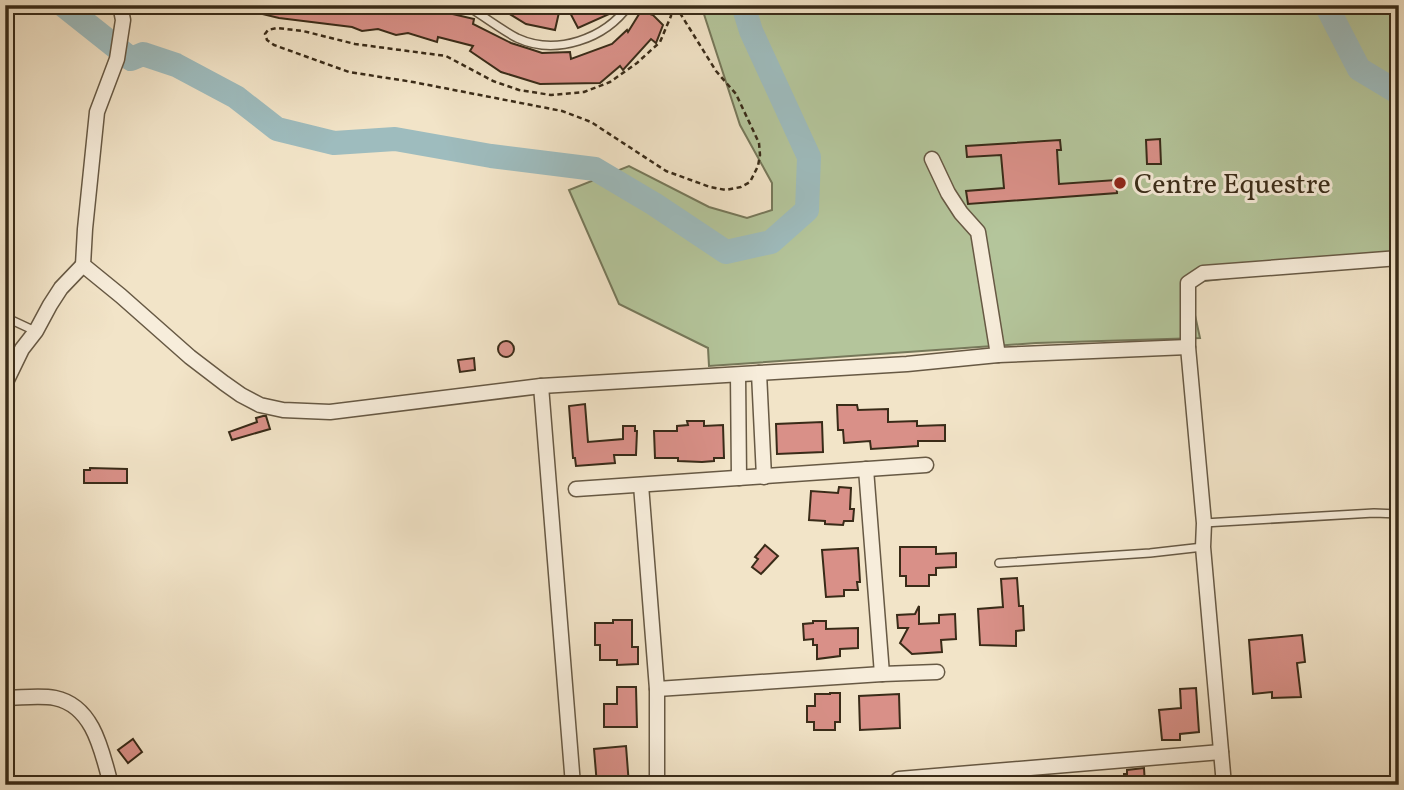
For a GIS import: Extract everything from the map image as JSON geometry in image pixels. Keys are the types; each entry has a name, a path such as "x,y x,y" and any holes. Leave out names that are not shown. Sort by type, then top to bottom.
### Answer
{"street":[{"path":"5,384 22,349 61,288 83,265 97,111 117,59 123,20 120,5"},
{"path":"932,159 948,193 978,232 998,355"},
{"path":"1224,785 1188,347 1188,282 1203,273 1399,258"},
{"path":"83,265 190,357 241,395 260,405 283,410 330,411 541,386 738,375 998,355 1188,347"},
{"path":"759,373 764,477"},
{"path":"738,375 739,478"},
{"path":"541,386 573,785"},
{"path":"576,489 926,465"},
{"path":"866,469 882,674"},
{"path":"641,485 657,689 657,785"},
{"path":"657,689 937,672"},
{"path":"5,698 55,698 75,707 92,727 111,785"},
{"path":"893,785 899,779 1221,752"}],"lane":[{"path":"466,5 518,38 555,46 574,43 598,33 618,19 629,5"},
{"path":"5,317 36,331"},
{"path":"1204,523 1374,513 1399,514"},
{"path":"999,563 1203,547"}],"path":[{"path":"673,5 716,71 736,94 758,143 758,166 750,182 741,187 726,190 710,187 666,172 591,122 562,111 349,72 274,45 267,40 265,34 268,30 277,28 303,31 355,44 446,56 493,81 519,90 551,95 593,89 610,82 637,63 660,42 673,5"}],"green space":[{"name":"Centre Equestre","path":"701,5 1399,5 1399,258 1188,283 1200,338 1036,343 709,366 708,348 619,304 569,190 629,166 709,207 747,218 772,210 772,183 740,125"}],"building":[{"path":"242,5 372,5 414,13 415,9 444,12 474,19 473,24 511,43 542,53 570,52 571,59 612,44 627,30 628,32 641,11 653,15 663,25 656,43 651,39 623,70 620,66 600,83 540,84 501,72 470,51 473,46 438,37 437,42 408,33 396,35 378,29 362,31 352,27 279,18 242,9"},
{"path":"495,5 547,5 560,8 555,30 526,24"},
{"path":"566,5 621,5 616,11 578,28"},
{"path":"1160,139 1161,164 1147,164 1146,140"},
{"path":"1060,140 1061,150 1057,150 1059,184 1116,180 1117,193 968,204 966,191 1004,188 1001,155 967,157 966,146"},
{"path":"506,341 512,343 512,355 506,357 500,355 498,349 500,343"},
{"path":"474,358 475,370 460,372 458,360"},
{"path":"585,404 588,442 623,439 623,426 635,426 636,455 614,455 615,463 576,466 569,406"},
{"path":"837,405 857,405 858,410 888,409 888,422 917,421 917,426 945,425 945,441 918,441 918,446 871,449 870,441 844,443 843,430 838,430"},
{"path":"266,416 270,429 232,440 229,432 257,422 256,418"},
{"path":"687,421 704,421 704,426 723,425 724,458 702,462 655,458 654,431 677,431 677,426 688,425"},
{"path":"822,422 823,452 777,454 776,424"},
{"path":"127,469 127,483 84,483 84,470"},
{"path":"839,487 851,488 850,509 854,509 853,521 844,521 843,525 809,520 811,491 838,493"},
{"path":"765,545 778,556 761,574 752,567 758,559 755,557"},
{"path":"900,547 936,547 936,554 956,553 956,567 936,568 936,575 929,575 929,586 906,586 906,576 900,576"},
{"path":"858,548 858,590 844,590 844,596 826,597 822,550"},
{"path":"1017,578 1019,606 1023,606 1024,630 1016,631 1016,646 980,645 978,609 1003,607 1001,579"},
{"path":"919,606 919,624 939,623 939,615 955,614 956,639 941,640 942,652 912,654 900,643 908,628 898,628 897,615 915,614"},
{"path":"613,620 632,620 632,647 638,647 638,664 617,665 617,660 600,660 600,645 595,645 595,623 613,623"},
{"path":"826,621 826,629 858,628 858,648 840,649 840,656 817,659 817,645 813,645 813,639 804,640 803,624"},
{"path":"1302,635 1305,662 1297,663 1301,697 1272,698 1272,692 1253,694 1249,640"},
{"path":"617,687 636,687 637,727 604,727 604,704 617,704"},
{"path":"1196,688 1199,732 1180,734 1180,740 1162,740 1159,710 1181,708 1180,689"},
{"path":"840,693 840,722 835,722 835,730 814,730 814,722 807,722 807,706 815,706 815,694"},
{"path":"899,694 900,728 860,730 859,696"},
{"path":"133,739 142,752 128,763 118,750"},
{"path":"626,746 629,785 597,785 594,749"},
{"path":"1144,768 1145,785 1124,785 1124,774 1127,774 1127,770"}],"waterway":[{"path":"63,5 131,59 143,54 176,65 236,97 277,129 334,143 395,139 491,156 595,169 726,252 771,242 807,210 809,157 751,31 743,5"},
{"path":"1326,5 1359,69 1399,93"}],"place":[{"name":"Centre Equestre","path":"1120,183"}]}
